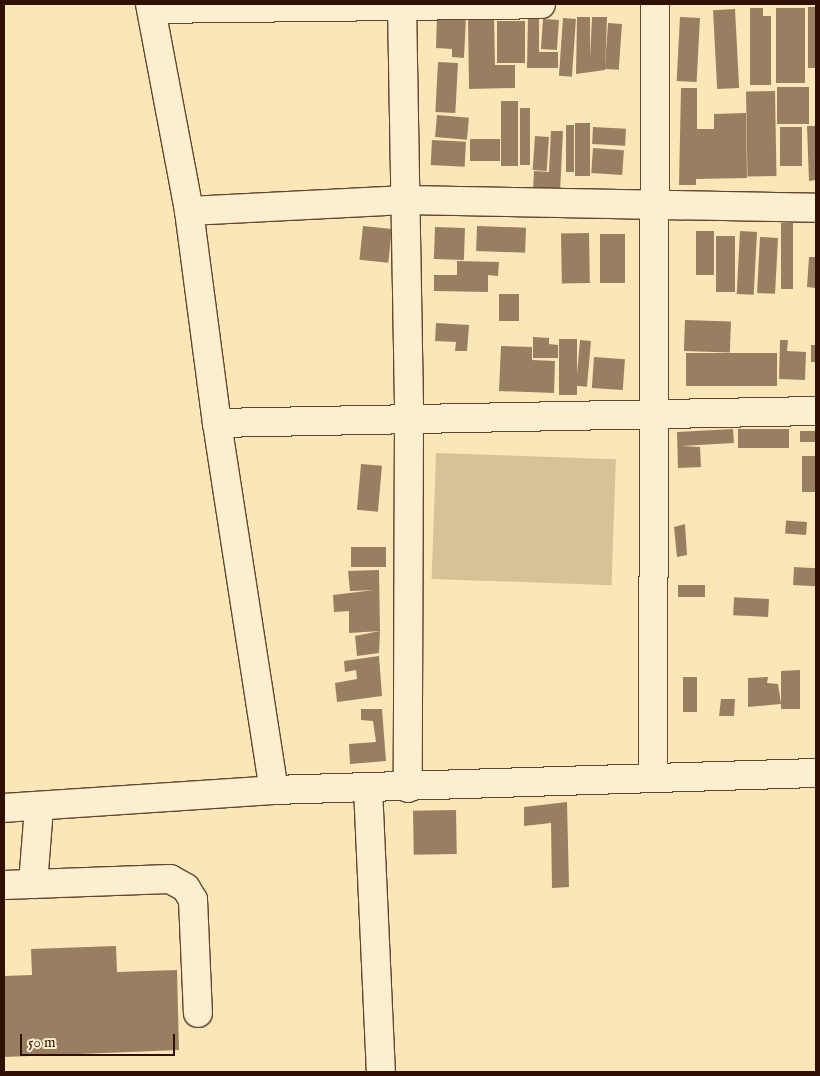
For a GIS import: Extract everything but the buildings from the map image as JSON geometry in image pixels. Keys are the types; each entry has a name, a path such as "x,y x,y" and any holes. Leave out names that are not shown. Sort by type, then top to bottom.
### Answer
{"street":[{"path":"274,790 217,423 190,211 151,7 541,4"},
{"path":"653,776 652,203 655,4"},
{"path":"402,5 409,419 408,788"},
{"path":"190,211 406,200 652,203 816,208"},
{"path":"217,423 816,411"},
{"path":"4,808 274,790 408,788 653,776 816,773"},
{"path":"368,788 381,1072"},
{"path":"33,884 39,807"},
{"path":"4,885 170,879 186,888 193,900 198,1013"}],"shaded area":[{"path":"436,453 616,459 611,585 432,579"}]}
